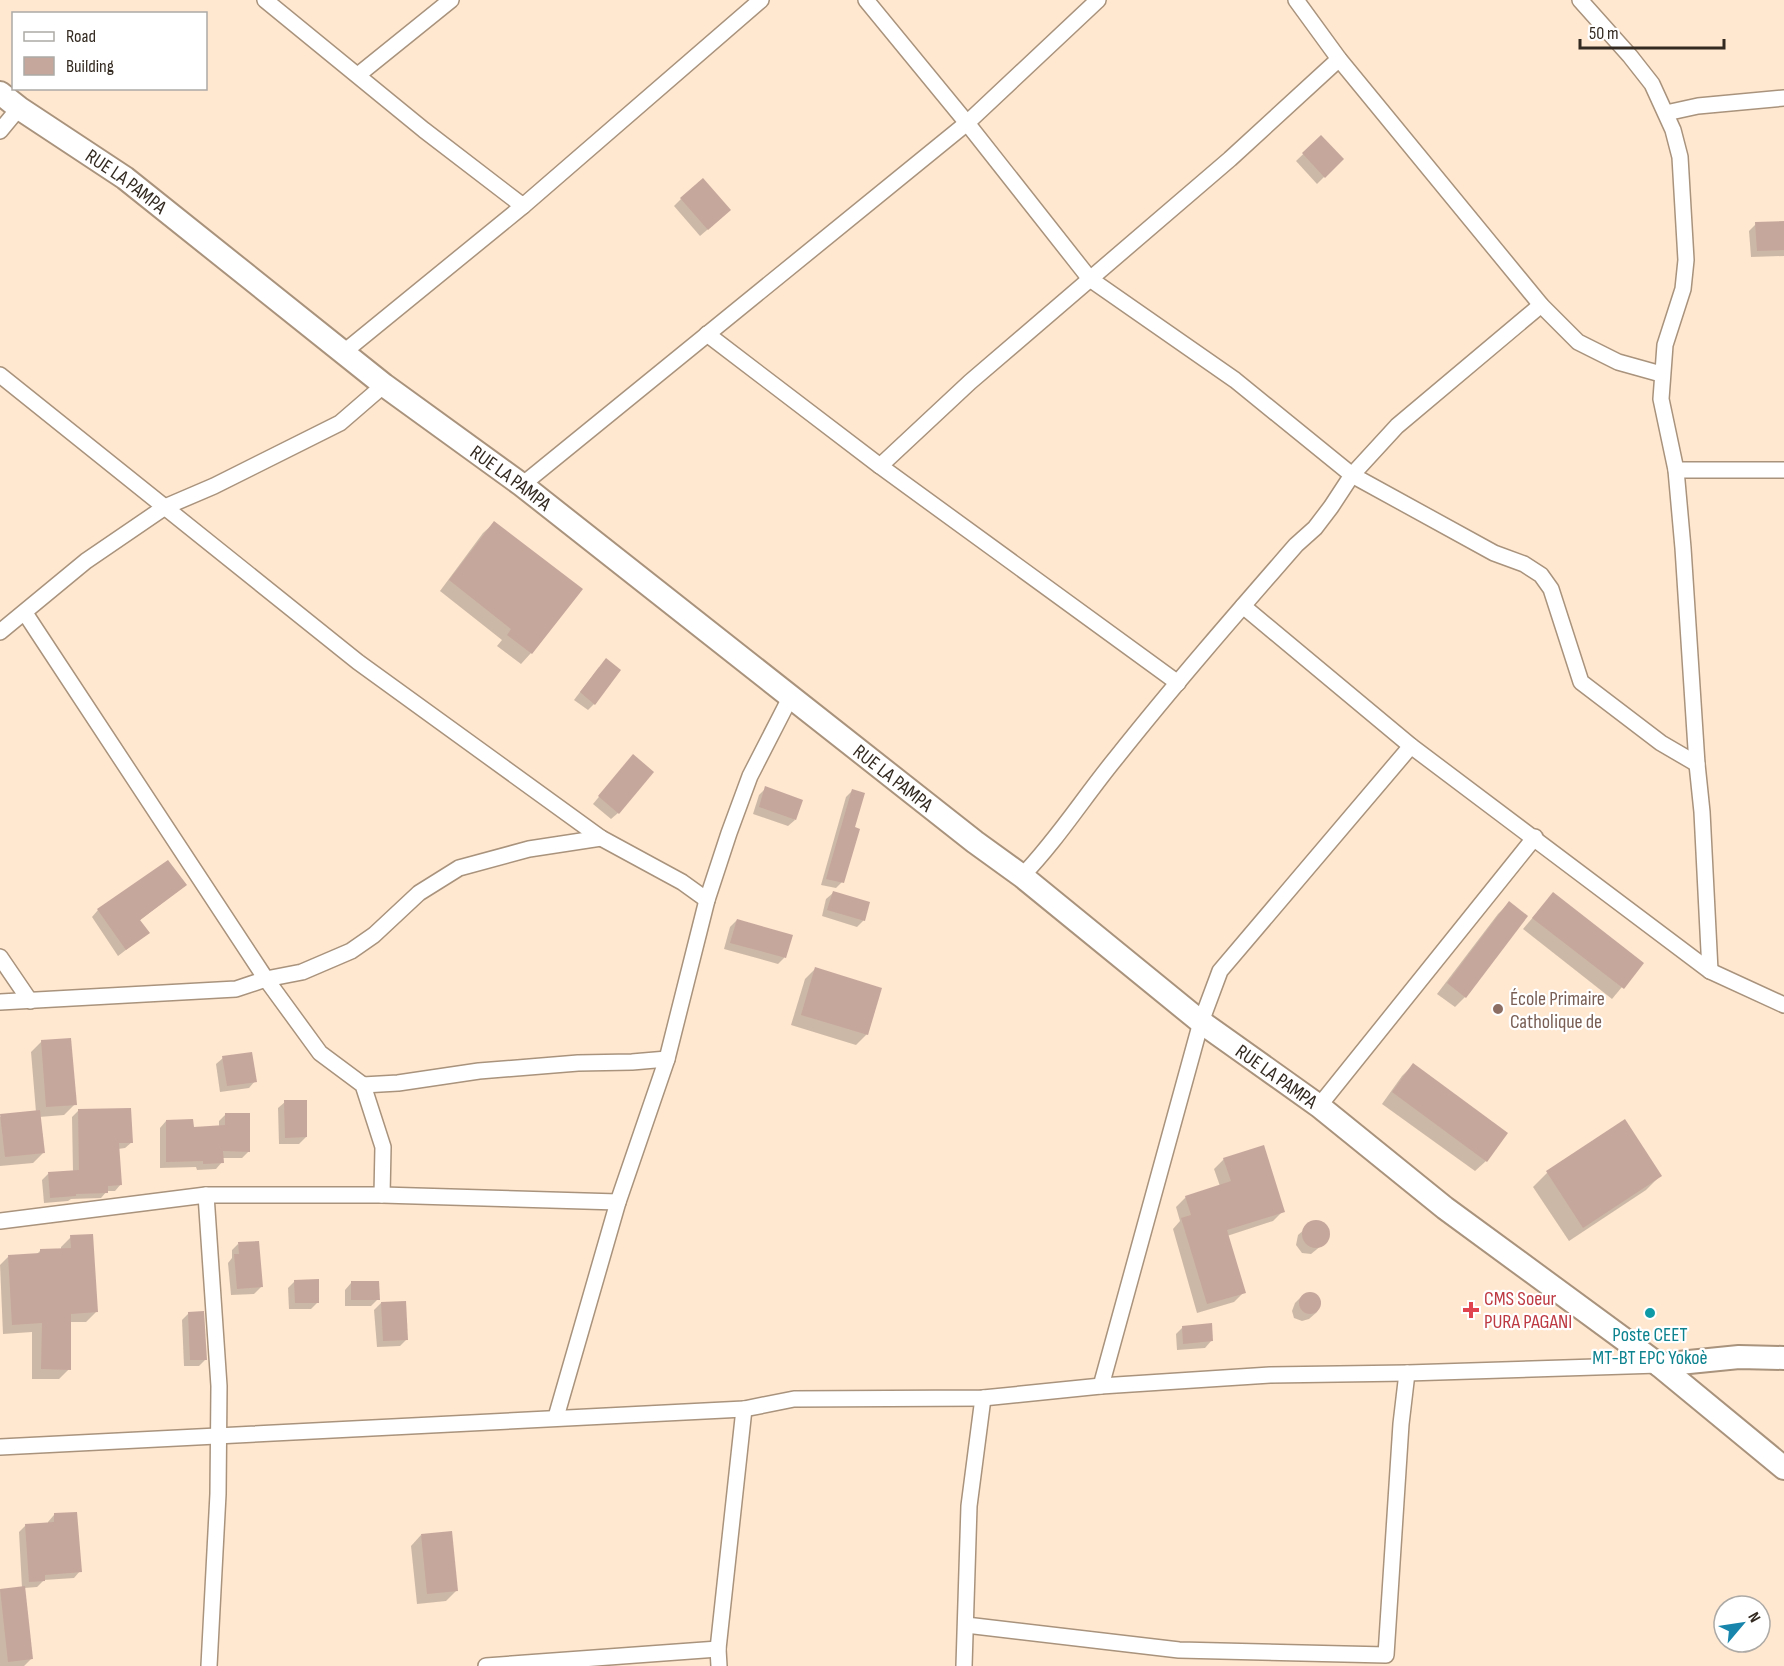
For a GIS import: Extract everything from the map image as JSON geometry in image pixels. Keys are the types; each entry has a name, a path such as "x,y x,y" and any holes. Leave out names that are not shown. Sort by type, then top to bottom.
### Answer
{"street":[{"path":"265,0 523,206"},
{"path":"358,75 451,0"},
{"path":"344,352 523,206 761,0"},
{"path":"866,0 1090,279 1235,380 1352,475 1494,553 1524,564 1541,575 1551,589 1581,682 1661,743 1697,764"},
{"path":"522,485 967,123 1098,0"},
{"path":"1296,0 1339,59 1541,305 1578,342 1618,362 1661,374"},
{"path":"1580,0 1652,84 1673,130 1680,158 1686,260 1683,289 1665,345 1661,374 1661,399 1676,470 1683,548 1702,812 1710,971"},
{"path":"879,466 944,405 1230,159 1339,59"},
{"name":"RUE LA PAMPA","path":"0,93 125,178 384,385 522,485 975,842 1022,876 1201,1022 1319,1106 1445,1208 1659,1365 1784,1468"},
{"path":"1666,113 1698,106 1784,98"},
{"path":"0,132 19,108"},
{"path":"1022,876 1052,842 1193,661 1296,544 1315,528 1352,475 1397,426 1541,305"},
{"path":"707,334 879,466 1178,683"},
{"path":"0,375 358,662 601,838 682,882 707,900"},
{"path":"0,632 86,561 165,507 214,486 340,423 384,385"},
{"path":"1676,470 1784,470"},
{"path":"1243,606 1411,746 1535,837 1710,971 1784,1005"},
{"path":"25,613 266,979 320,1053 363,1085 382,1147 382,1196"},
{"path":"555,1417 618,1202 667,1059 707,900 750,776 791,696"},
{"path":"1101,1386 1201,1022 1220,971 1411,746"},
{"path":"1319,1106 1535,837"},
{"path":"0,1002 236,989 266,979 302,972 351,951 374,934 419,893 459,868 529,849 601,838"},
{"path":"0,957 30,1001"},
{"path":"363,1085 398,1083 478,1071 667,1059"},
{"path":"0,1221 206,1195 382,1196 618,1202"},
{"path":"206,1195 219,1386 218,1494 209,1666"},
{"path":"0,1447 744,1409 794,1400 983,1398 1101,1386 1270,1375 1659,1365 1739,1357 1784,1358"},
{"path":"966,1625 1179,1650 1386,1661 1401,1424 1407,1373"},
{"path":"964,1666 969,1506 983,1398"},
{"path":"719,1666 718,1649 744,1409"},
{"path":"486,1666 718,1649"},
{"path":"1179,1650 1179,1666"}],"building":[{"path":"1321,135 1344,159 1325,178 1302,153"},
{"path":"703,178 731,210 708,230 680,198"},
{"path":"1784,221 1784,250 1757,251 1755,222"},
{"path":"494,521 583,589 532,654 507,635 511,629 449,580"},
{"path":"606,658 621,670 595,705 580,692"},
{"path":"633,754 654,772 619,814 598,796"},
{"path":"765,786 803,800 796,820 759,807"},
{"path":"852,789 865,793 855,827 860,829 844,883 826,879"},
{"path":"168,860 187,885 140,920 150,933 126,950 97,909"},
{"path":"833,891 870,902 865,921 827,910"},
{"path":"1553,892 1644,963 1624,989 1532,918"},
{"path":"1509,901 1528,916 1466,998 1447,983"},
{"path":"737,919 793,935 786,958 730,943"},
{"path":"815,967 882,988 868,1035 801,1015"},
{"path":"71,1038 77,1105 46,1107 41,1040"},
{"path":"252,1052 257,1082 227,1086 222,1056"},
{"path":"1413,1063 1508,1133 1487,1162 1392,1092"},
{"path":"284,1100 307,1100 307,1137 285,1138"},
{"path":"131,1108 133,1143 119,1143 122,1185 108,1186 108,1193 50,1198 48,1172 79,1170 78,1109"},
{"path":"40,1110 45,1153 5,1157 0,1114"},
{"path":"225,1113 250,1113 250,1152 223,1151 224,1163 166,1162 166,1120 193,1119 194,1127 225,1125"},
{"path":"1625,1119 1662,1176 1583,1228 1546,1171"},
{"path":"1264,1145 1285,1212 1227,1230 1246,1293 1207,1304 1181,1218 1191,1215 1185,1196 1231,1181 1223,1158"},
{"path":"1316,1220 1326,1224 1330,1234 1326,1244 1316,1248 1306,1244 1302,1234 1306,1224"},
{"path":"93,1234 98,1312 71,1314 71,1370 41,1369 42,1323 12,1325 8,1255 40,1253 40,1249 71,1248 70,1235"},
{"path":"259,1241 263,1287 237,1289 234,1254 239,1254 238,1242"},
{"path":"319,1279 319,1303 295,1303 294,1280"},
{"path":"351,1281 379,1281 380,1300 351,1300"},
{"path":"1306,1292 1314,1292 1321,1299 1321,1307 1314,1314 1306,1314 1299,1307 1299,1299"},
{"path":"406,1301 408,1340 383,1341 381,1302"},
{"path":"204,1311 207,1360 190,1360 188,1312"},
{"path":"1212,1323 1213,1341 1183,1344 1182,1326"},
{"path":"77,1512 82,1572 45,1575 45,1581 29,1582 25,1524 54,1522 54,1513"},
{"path":"452,1531 458,1591 427,1594 421,1534"},
{"path":"25,1586 33,1659 8,1662 0,1589"}],"place":[{"name":"École Primaire Catholique de","path":"1498,1009"},
{"name":"CMS Soeur PURA PAGANI","path":"1471,1310"},
{"name":"Poste CEET MT-BT EPC Yokoè","path":"1650,1313"}]}
